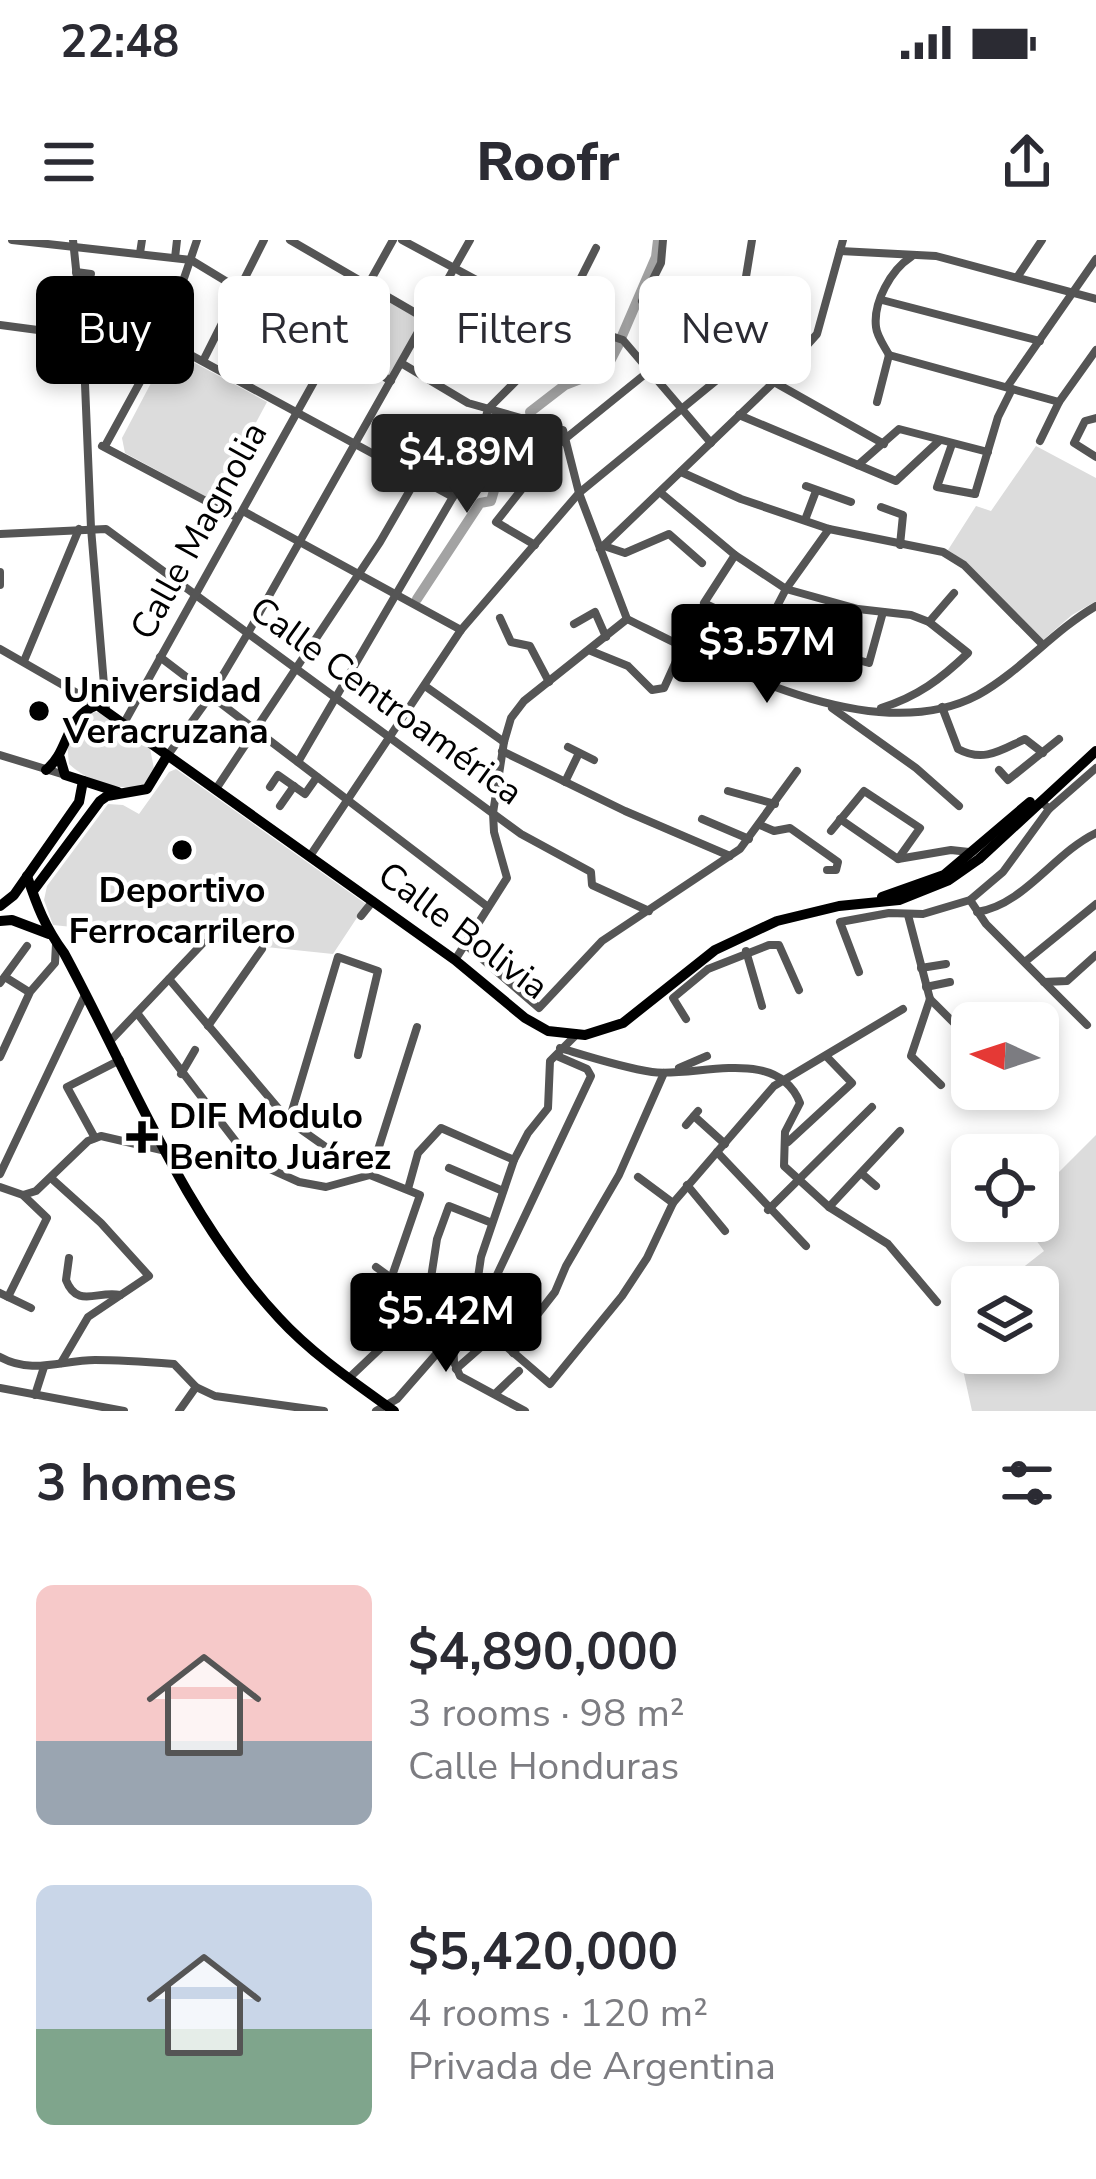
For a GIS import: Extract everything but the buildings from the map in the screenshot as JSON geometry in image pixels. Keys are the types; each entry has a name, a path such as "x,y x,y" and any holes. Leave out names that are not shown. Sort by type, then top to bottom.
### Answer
{"main road":[{"name":"Calle Bolivia","path":"101,708 374,900 525,1018 548,1030 597,1034 623,1023 737,938 777,921 873,901"},
{"path":"46,770 59,758 79,715 101,708"},
{"path":"873,901 899,900 949,880 980,859 1045,805 1096,746"},
{"path":"873,901 944,875 1096,746"},
{"path":"33,893 100,802 121,792 147,789 163,753"},
{"path":"59,758 65,775 121,792"},
{"path":"159,770 179,764"},
{"path":"4,903 79,802 83,781"},
{"path":"19,924 33,918 35,908 27,876"},
{"path":"35,908 209,1227 283,1322 386,1409"},
{"path":"0,921 52,939"}],"street":[{"path":"12,240 107,244 191,260 218,276"},
{"path":"140,253 142,240"},
{"path":"175,258 177,240"},
{"path":"185,276 197,240"},
{"path":"246,276 264,240"},
{"path":"290,240 352,276"},
{"path":"398,240 468,276"},
{"name":"Calle Magnolia","path":"374,276 398,240"},
{"path":"450,276 470,240"},
{"path":"654,276 663,240"},
{"path":"745,276 752,240"},
{"path":"1018,277 1042,240"},
{"path":"73,243 76,276"},
{"path":"811,341 817,334 841,245 936,256 1096,299"},
{"path":"582,276 596,248"},
{"path":"877,402 890,355 876,328 882,300 893,272 913,256"},
{"path":"952,444 937,487 976,497 1009,388 1096,259"},
{"path":"76,272 91,274"},
{"path":"882,300 1040,340"},
{"path":"0,325 36,330"},
{"path":"203,361 218,332"},
{"path":"615,337 639,358"},
{"path":"163,753 211,695 414,341"},
{"path":"1040,441 1096,350"},
{"path":"890,355 1009,388 1058,405 1066,413"},
{"path":"194,356 453,497"},
{"path":"401,364 468,403 557,425 568,437 579,493 627,619 750,677 829,706 874,710 942,707 973,698 1096,606"},
{"path":"535,545 496,523 542,460 639,379"},
{"path":"86,384 101,708"},
{"path":"106,446 139,384"},
{"name":"Calle Magnolia","path":"124,723 312,384"},
{"path":"298,762 474,461 488,409 513,384"},
{"path":"661,384 711,443"},
{"path":"310,856 461,630 579,493 712,384"},
{"path":"602,548 772,384"},
{"path":"778,384 884,444"},
{"path":"739,415 896,482 939,441"},
{"path":"1096,418 1084,421 1073,443 1096,457"},
{"path":"857,466 899,430 988,452"},
{"path":"90,445 106,446 298,540 461,630"},
{"path":"682,472 741,499 829,529 943,552 964,565 1001,609 1043,645"},
{"path":"217,789 417,478"},
{"path":"805,520 811,488 850,502"},
{"path":"661,493 735,555 786,589 911,615 929,622 968,653 938,682 904,701 874,710"},
{"path":"881,508 904,515 900,544"},
{"path":"0,534 91,528"},
{"name":"Calle Centroamérica","path":"91,528 106,529 493,813 543,848 591,872 592,885 649,910"},
{"path":"24,661 79,529"},
{"path":"773,614 829,529"},
{"path":"602,548 625,553 669,534 701,563"},
{"path":"735,555 704,603 764,633 869,663 883,612"},
{"path":"0,572 0,585"},
{"path":"929,622 954,593"},
{"path":"574,624 595,612 606,637"},
{"path":"500,618 511,642 530,646 549,682"},
{"path":"455,960 507,878 493,813 503,746 517,708 627,619"},
{"path":"589,650 613,657 652,690 659,690 683,646"},
{"path":"0,649 101,708"},
{"path":"159,657 488,907"},
{"path":"424,686 503,746 565,782 730,856"},
{"path":"829,706 916,768 959,806"},
{"path":"942,707 958,749 971,756 985,758 1025,739 1043,753"},
{"path":"999,770 1007,780 1059,739"},
{"path":"568,747 594,760"},
{"path":"565,782 579,753"},
{"path":"0,755 65,775"},
{"path":"859,972 841,922 889,913 908,915 970,900 1003,872 1045,805 1096,768"},
{"path":"465,944 539,1008 592,949 730,856 760,825 797,771"},
{"path":"270,787 278,775 305,794 317,777"},
{"path":"280,806 294,785"},
{"path":"831,831 864,790 920,828 898,859"},
{"path":"728,791 775,804"},
{"path":"702,818 749,838"},
{"path":"840,819 898,859 951,850 974,853"},
{"path":"760,825 774,831 790,828 839,866 827,871"},
{"path":"975,912 1011,898 1096,833"},
{"path":"361,916 374,900"},
{"path":"970,900 975,912 1087,1025"},
{"path":"1026,961 1096,904"},
{"path":"908,915 930,999 951,1020"},
{"path":"0,1057 30,992 55,963 52,939"},
{"path":"111,1040 203,943"},
{"path":"686,1019 673,998 693,973 746,951 779,945 799,990"},
{"path":"27,946 3,980 30,992"},
{"path":"208,1026 262,950"},
{"path":"746,951 762,1006"},
{"path":"1044,982 1067,981 1096,955"},
{"path":"289,1121 338,957 378,971 358,1055"},
{"path":"921,968 946,964"},
{"path":"170,979 289,1121 331,1150"},
{"path":"926,987 950,982"},
{"path":"0,1174 86,994"},
{"path":"930,999 911,1056 941,1085"},
{"path":"456,1370 491,1338 550,1384 622,1296 647,1258 673,1203 782,1082 903,1009"},
{"path":"137,1012 250,1160 313,1186 338,1187 370,1175 420,1196 392,1276"},
{"path":"370,1175 417,1027"},
{"path":"386,1409 487,1296 591,1076 558,1052 548,1030"},
{"path":"472,1313 481,1257 514,1160 548,1108 548,1068 577,1034"},
{"path":"182,1074 194,1050"},
{"path":"558,1052 669,1073 745,1067 782,1082 800,1103 785,1132 784,1166 829,1207 888,1244 937,1302"},
{"path":"530,1324 555,1292 599,1199 669,1073 706,1056"},
{"path":"787,1143 852,1083 827,1057"},
{"path":"95,1138 67,1087 120,1060"},
{"path":"768,1210 872,1107"},
{"path":"686,1125 696,1114 725,1144"},
{"path":"408,1189 418,1154 441,1127 514,1160"},
{"path":"829,1207 900,1131"},
{"path":"23,1195 36,1191 95,1138 110,1136 167,1152"},
{"path":"717,1152 806,1246"},
{"path":"449,1168 503,1191"},
{"path":"861,1173 876,1186"},
{"path":"638,1177 673,1203"},
{"path":"50,1178 101,1223 149,1276 81,1324 60,1364"},
{"path":"687,1185 725,1231"},
{"path":"0,1187 23,1195 47,1218 4,1295 32,1308"},
{"path":"349,1378 427,1304 437,1239 448,1206 492,1223"},
{"path":"69,1258 66,1280 74,1294 82,1298 122,1296"},
{"path":"376,1267 427,1304"},
{"path":"453,1337 456,1370 525,1411"},
{"path":"513,1353 525,1339"},
{"path":"0,1357 44,1367 93,1360 174,1364 196,1387 215,1396 324,1411"},
{"path":"35,1395 44,1367"},
{"path":"496,1394 519,1371"},
{"path":"179,1411 196,1387"},
{"path":"0,1388 124,1411"}],"shaded area":[{"path":"390,298 414,312 414,340 391,381"},
{"path":"194,363 218,376 218,384 234,384 267,402 214,501 125,453 122,438 151,384 194,384"},
{"path":"1036,446 1096,478 1096,601 1042,641 967,563 948,550 976,506 991,511"},
{"path":"95,712 150,748 154,769 144,785 104,784 69,764 67,743 86,715"},
{"name":"Deportivo Ferrocarrilero","path":"176,769 366,904 333,954 53,925 44,900 47,886 108,804 123,805 139,814"},
{"path":"1096,1135 1096,1411 972,1411 964,1374 1059,1374 1059,1266 1025,1266 1044,1251 1037,1242 1059,1242 1059,1172"}],"waterway":[{"path":"622,336 656,257 658,240"},
{"path":"530,412 565,385 606,369 619,344"},
{"path":"417,599 480,503 491,501 497,480 490,469 502,432 516,420"}],"place":[{"name":"Universidad Veracruzana","path":"39,711"},
{"name":"Deportivo Ferrocarrilero","path":"182,850"},
{"name":"DIF Modulo Benito Juárez","path":"142,1137"}]}
